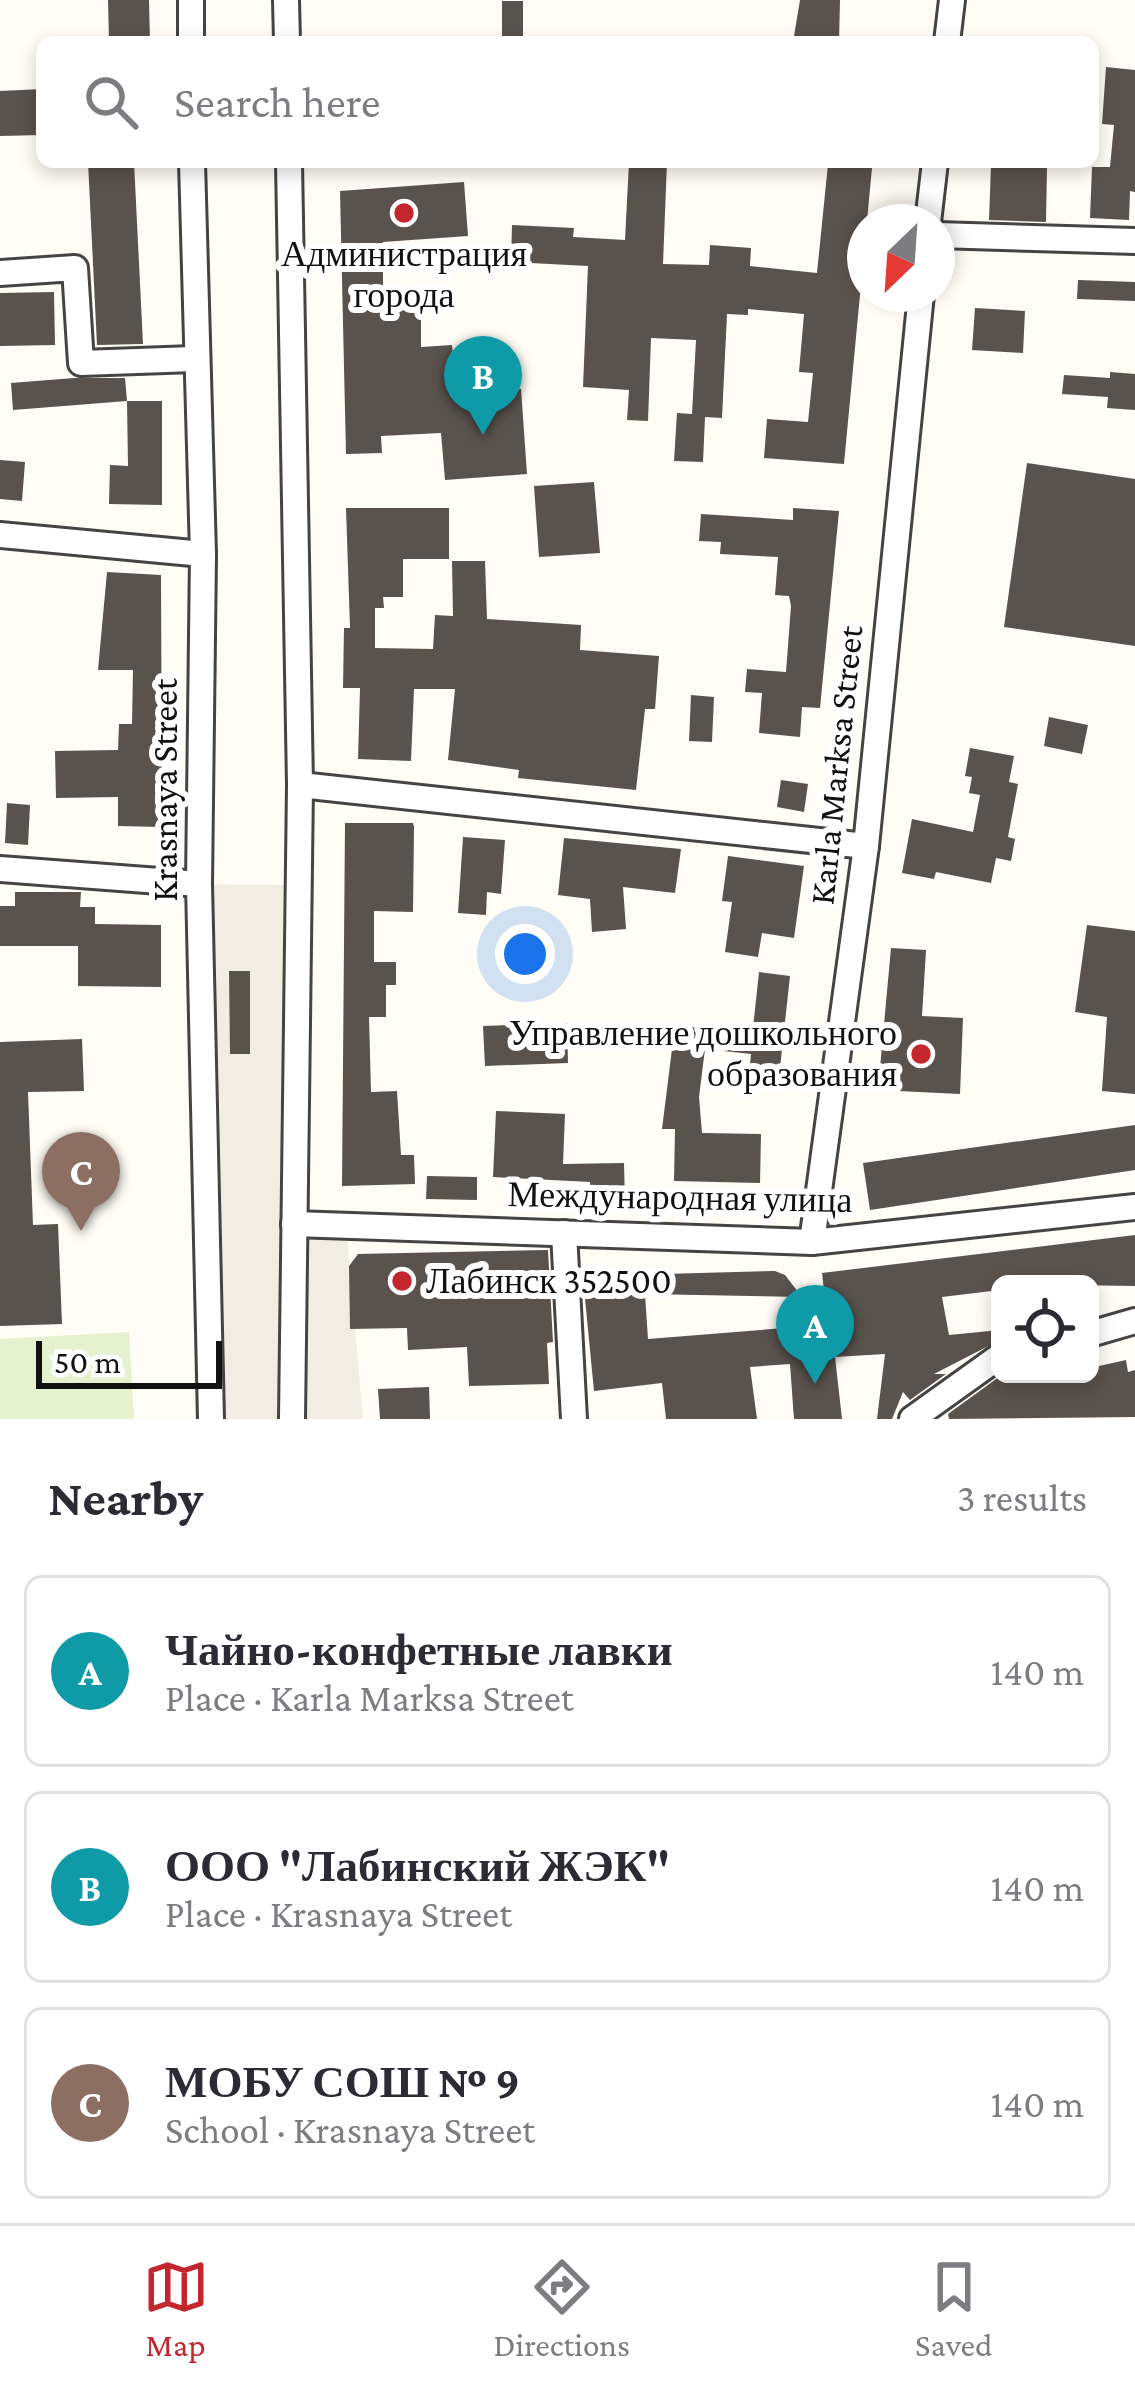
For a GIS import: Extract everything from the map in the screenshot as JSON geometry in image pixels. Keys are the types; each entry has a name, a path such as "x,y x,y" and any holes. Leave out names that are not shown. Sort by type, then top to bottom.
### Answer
{"street":[{"path":"191,0 191,36"},
{"path":"286,0 287,36"},
{"path":"948,36 952,0"},
{"name":"Krasnaya Street","path":"192,168 203,554 199,884 211,1419"},
{"path":"290,168 300,785 292,1419"},
{"path":"930,204 933,168"},
{"path":"955,236 1135,241"},
{"path":"0,273 75,268 82,363 194,359"},
{"name":"Karla Marksa Street","path":"812,1242 866,846 919,312"},
{"path":"0,535 203,554"},
{"path":"300,785 866,846"},
{"path":"0,868 199,884"},
{"name":"Международная улица","path":"294,1224 812,1242 1135,1207"},
{"path":"564,1233 574,1419"},
{"path":"1099,1331 1135,1321"},
{"path":"911,1419 991,1362"}],"green space":[{"path":"129,1332 134,1419 0,1419 0,1339"}],"shaded area":[{"path":"199,884 288,885 283,1229 347,1235 363,1419 195,1419 188,891"}],"building":[{"path":"108,0 149,0 150,36 109,36"},
{"path":"800,0 840,0 839,36 794,36"},
{"path":"502,1 523,1 523,36 502,36"},
{"path":"1106,67 1135,70 1135,192 1130,191 1129,220 1090,218 1092,168 1110,167 1114,125 1102,124"},
{"path":"36,89 36,135 0,136 0,91"},
{"path":"88,168 134,168 143,344 97,345"},
{"path":"629,168 667,168 663,264 709,265 710,245 751,248 750,266 817,273 828,168 872,168 869,204 847,204 847,312 858,312 844,464 764,458 767,419 808,422 813,373 799,372 804,314 748,309 748,315 727,314 722,418 705,417 703,462 674,461 677,413 692,414 696,340 651,338 648,421 627,420 629,390 583,387 588,266 511,262 512,225 574,228 573,237 625,240"},
{"path":"991,168 1047,168 1046,222 989,220"},
{"path":"464,182 468,236 383,242 383,295 421,294 421,347 452,345 457,394 521,389 527,474 445,480 441,433 381,436 382,453 346,454 340,191"},
{"path":"1078,280 1135,282 1135,301 1077,299"},
{"path":"54,292 55,345 0,346 0,293"},
{"path":"975,308 1025,311 1023,353 972,350"},
{"path":"1110,372 1135,374 1135,410 1107,408 1108,397 1062,394 1064,375 1110,378"},
{"path":"125,378 127,401 13,410 11,383"},
{"path":"127,401 162,401 162,505 109,504 110,465 128,466"},
{"path":"0,460 25,462 22,501 0,499"},
{"path":"1027,463 1135,479 1135,646 1004,627"},
{"path":"594,482 600,553 539,557 534,486"},
{"path":"346,508 449,508 449,559 403,559 403,597 383,597 384,608 375,608 375,648 433,649 435,615 453,616 452,561 485,561 487,619 581,625 580,650 659,656 655,709 645,709 636,790 518,778 519,770 448,760 455,689 414,689 411,761 358,759 360,688 343,688 344,628 350,628"},
{"path":"793,508 839,511 820,708 802,707 800,737 759,733 762,693 745,692 747,669 786,672 791,606 789,596 775,595 778,557 720,554 721,542 699,541 701,514 793,520"},
{"path":"107,572 161,575 162,827 118,826 118,797 56,798 55,751 118,750 119,724 132,724 133,670 98,670"},
{"path":"691,695 714,697 712,742 689,741"},
{"path":"1049,717 1088,725 1082,754 1044,746"},
{"path":"970,748 1014,756 1009,782 1018,784 1008,837 1015,839 1011,861 996,858 991,883 936,872 934,879 902,873 912,819 973,832 980,795 969,793 972,777 965,776"},
{"path":"781,780 808,784 804,812 777,807"},
{"path":"7,803 30,805 28,845 5,843"},
{"path":"345,823 413,823 414,827 413,912 374,911 374,962 396,962 396,985 386,985 386,1017 369,1017 371,1092 397,1091 401,1155 414,1155 415,1184 342,1186"},
{"path":"463,837 505,840 501,894 487,892 486,915 458,913"},
{"path":"564,838 681,849 675,893 623,887 626,929 592,932 590,899 558,895"},
{"path":"728,856 804,866 794,938 762,933 758,957 725,952 732,902 722,901"},
{"path":"15,892 81,892 80,907 95,907 95,924 161,925 161,987 78,986 78,946 0,946 0,906 15,906"},
{"path":"1087,925 1135,931 1135,1094 1102,1091 1107,1017 1075,1012"},
{"name":"Управление дошкольного образования","path":"891,948 926,950 922,1016 963,1018 960,1094 878,1090"},
{"path":"229,971 250,971 250,1054 230,1054"},
{"path":"759,972 790,976 780,1068 750,1064 751,1054 705,1049 699,1097 702,1133 761,1134 760,1183 674,1181 675,1129 662,1129 675,1025 733,1032 734,1026 753,1028"},
{"path":"567,1023 568,1063 485,1066 483,1026"},
{"path":"82,1039 84,1091 28,1092 33,1225 58,1224 62,1324 0,1326 0,1042"},
{"path":"496,1111 565,1114 563,1164 624,1163 625,1201 591,1201 590,1182 493,1177"},
{"path":"1135,1125 1135,1170 870,1210 863,1163"},
{"path":"427,1176 477,1177 477,1200 426,1199"},
{"path":"1135,1235 1135,1286 1099,1285 1099,1275 991,1275 991,1291 942,1297 949,1335 991,1331 991,1345 934,1374 946,1374 910,1400 903,1392 892,1419 877,1419 885,1354 835,1357 842,1419 794,1419 790,1364 750,1367 757,1419 666,1419 662,1383 594,1391 583,1278 591,1270 626,1270 626,1275 775,1271 785,1275 802,1297 645,1294 648,1339 822,1325 829,1334 822,1273"},
{"path":"548,1250 553,1342 547,1343 549,1384 469,1386 467,1347 408,1350 407,1328 350,1329 349,1266 358,1254"},
{"path":"1126,1360 1128,1372 1135,1370 1135,1417 949,1419 948,1414 991,1383 1099,1383 1099,1366"},
{"path":"429,1387 430,1419 380,1419 378,1389"}],"place":[{"name":"Администрация города","path":"404,213"},
{"name":"ООО \"Лабинский ЖЭК\"","path":"483,435"},
{"name":"Управление дошкольного образования","path":"921,1054"},
{"name":"МОБУ СОШ № 9","path":"81,1231"},
{"name":"Лабинск 352500","path":"402,1281"},
{"name":"Чайно-конфетные лавки","path":"815,1384"}]}
